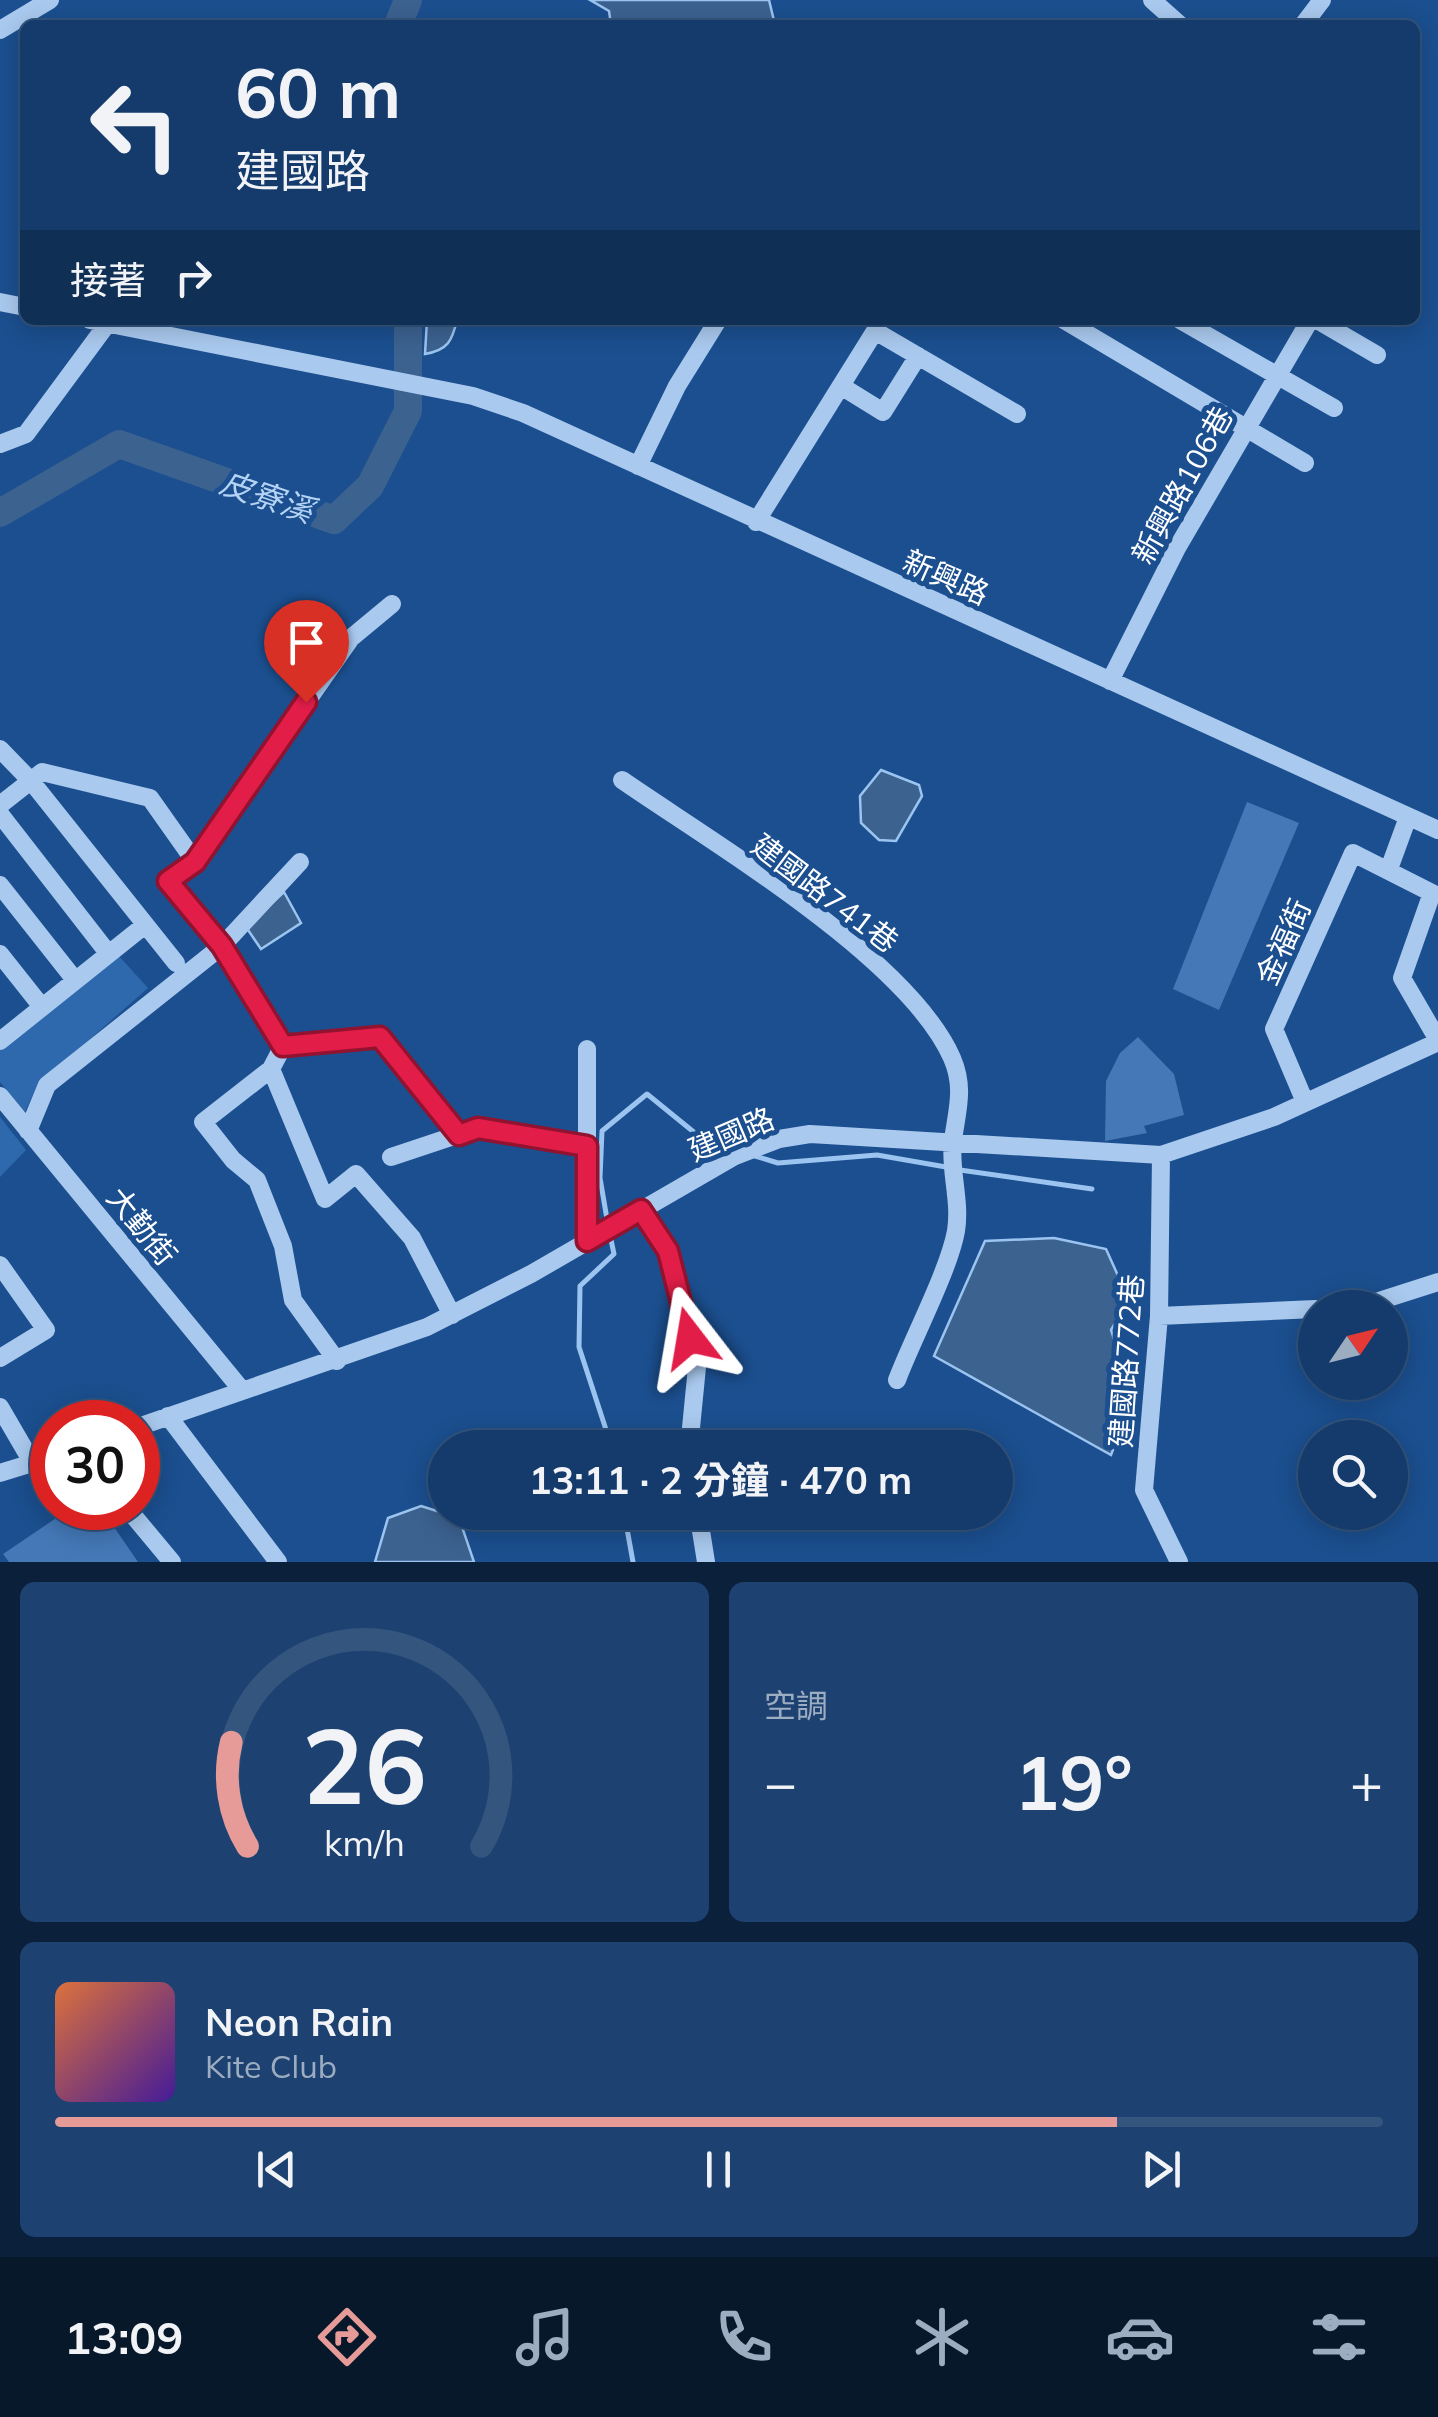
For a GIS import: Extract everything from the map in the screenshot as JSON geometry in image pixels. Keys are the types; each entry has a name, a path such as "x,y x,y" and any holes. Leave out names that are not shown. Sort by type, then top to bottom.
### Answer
{"street":[{"path":"0,30 50,0"},
{"path":"1152,0 1174,20"},
{"path":"1307,20 1322,0"},
{"path":"0,444 26,434 97,325"},
{"name":"新興路","path":"114,325 427,387 524,413 1438,830"},
{"path":"638,466 677,386 715,325"},
{"path":"1072,325 1305,463"},
{"path":"1090,336 1098,325"},
{"path":"1189,325 1334,408"},
{"name":"新興路106巷","path":"1110,681 1245,428 1311,325"},
{"path":"1323,325 1377,355"},
{"path":"756,522 875,331 1018,414"},
{"path":"841,386 883,412 918,356"},
{"path":"283,1046 222,946 168,881 195,862 351,638 392,604"},
{"path":"0,749 31,781 176,963"},
{"path":"0,805 42,772 150,798 191,856"},
{"name":"建國路741巷","path":"622,780 807,909 887,972 953,1060 962,1108 952,1142 958,1185 956,1232 896,1380"},
{"path":"0,814 108,953"},
{"path":"1408,817 1388,869 1432,892 1402,978 1438,1041"},
{"name":"金福街","path":"1306,1102 1274,1029 1352,852 1388,869"},
{"path":"28,1131 47,1085 222,946 300,862"},
{"path":"0,884 75,980"},
{"path":"3,1032 42,1007 145,926"},
{"path":"0,954 42,1007"},
{"path":"283,1046 380,1037 459,1135"},
{"name":"建國路","path":"160,1419 337,1361 452,1315 744,1153 810,1134 1162,1155 1206,1144 1438,1041"},
{"path":"283,1046 271,1069 203,1122 232,1160 257,1180 283,1246 293,1300 337,1361"},
{"path":"586,1048 587,1146 602,1232"},
{"path":"271,1069 325,1199 356,1174 412,1238 452,1315"},
{"name":"大勤街","path":"0,1096 241,1390"},
{"path":"391,1157 478,1128 587,1146"},
{"name":"建國路772巷","path":"1162,1155 1159,1316 1144,1490 1179,1562"},
{"path":"641,1210 668,1251 697,1367 691,1430"},
{"path":"0,1265 46,1330 0,1358"},
{"path":"1408,1292 1438,1282"},
{"path":"1159,1316 1298,1310"},
{"path":"0,1408 30,1459"},
{"path":"168,1416 278,1562"},
{"path":"0,1473 30,1463"},
{"path":"146,1530 172,1562"},
{"path":"701,1530 706,1562"}],"shaded area":[{"path":"590,0 769,0 774,20 610,20 609,11"},
{"path":"427,325 456,325 448,343 425,354"},
{"path":"881,770 919,785 922,796 896,841 879,840 861,823 860,796"},
{"path":"284,892 301,923 261,949 246,927"},
{"path":"118,955 148,988 37,1086 25,1112 0,1082 0,1050"},
{"path":"0,1117 26,1150 0,1177"},
{"path":"1054,1238 1106,1249 1129,1300 1111,1330 1133,1398 1111,1455 934,1356 985,1241"},
{"path":"421,1506 428,1508 428,1530 463,1530 474,1562 375,1562 388,1518"}],"building":[{"path":"1247,802 1299,823 1219,1010 1173,989"},
{"path":"1138,1037 1174,1074 1184,1115 1144,1126 1147,1133 1105,1141 1106,1081 1120,1053"},
{"path":"38,1530 116,1530 138,1562 9,1562 3,1554"}],"waterway":[{"name":"皮寮溪","path":"400,20 408,0"},
{"name":"皮寮溪","path":"0,513 119,444 334,520 370,486 408,411 408,325"},
{"path":"608,1225 600,1178 602,1131 647,1094 706,1142 734,1150"},
{"path":"755,1156 778,1163 877,1155 946,1167"},
{"path":"960,1170 1092,1189"},
{"path":"606,1430 579,1347 580,1286 614,1254 610,1235"},
{"path":"627,1530 633,1562"}],"route":[{"path":"306,702 195,862 168,881 222,946 283,1046 380,1037 459,1135 478,1128 587,1146 587,1241 641,1210 668,1251 690,1338"}]}
